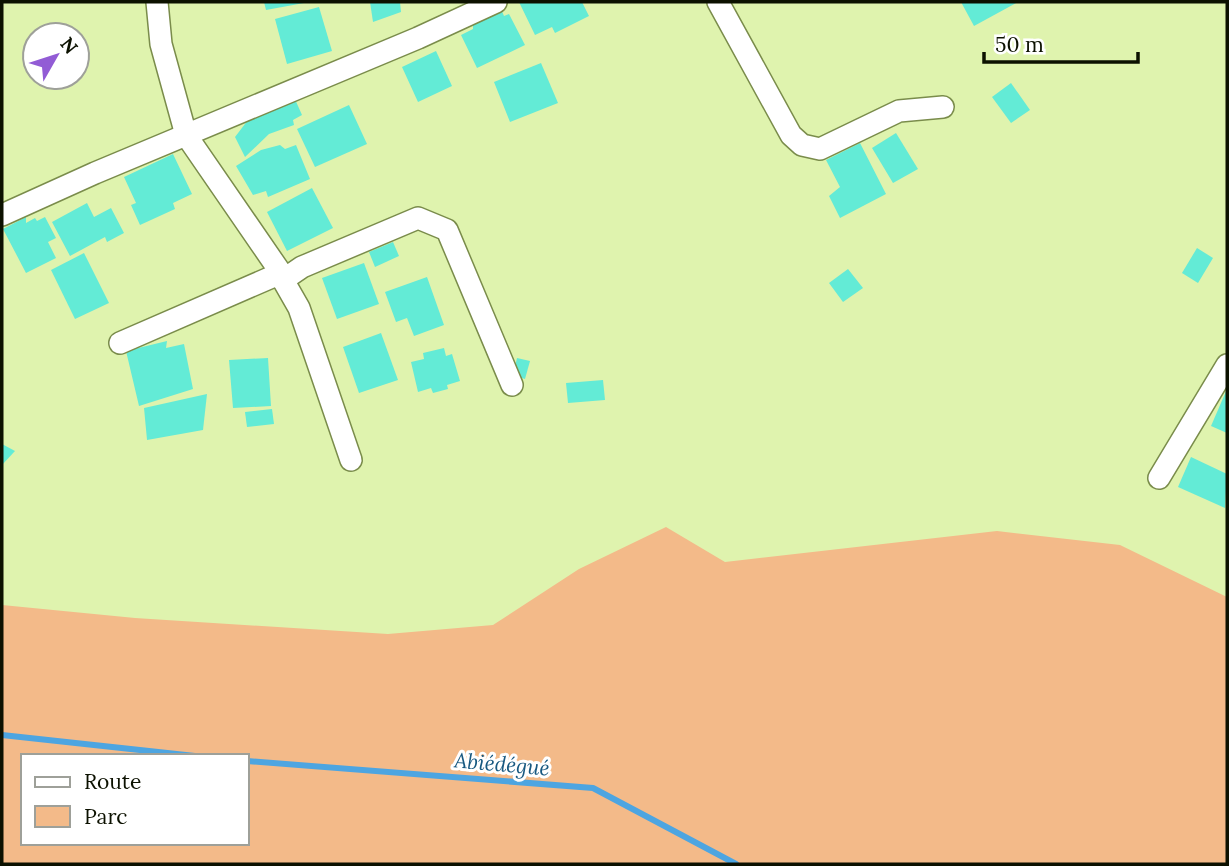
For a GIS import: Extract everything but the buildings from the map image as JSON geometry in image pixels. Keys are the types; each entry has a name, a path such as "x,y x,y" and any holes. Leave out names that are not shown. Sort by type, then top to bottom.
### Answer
{"street":[{"path":"157,2 161,44 186,135 282,277 299,308 351,460"},
{"path":"2,215 94,173 418,38 496,2"},
{"path":"718,2 791,135 802,145 820,149 899,111 943,107"},
{"path":"120,343 418,218 447,230 512,384"},
{"path":"1159,478 1227,365"}],"green space":[{"path":"666,527 725,562 997,531 1120,545 1227,597 1227,864 2,864 2,605 135,618 388,634 493,625 579,569"}],"waterway":[{"name":"Abiédégué","path":"2,735 177,754"},
{"name":"Abiédégué","path":"248,761 593,788 736,864"}]}
